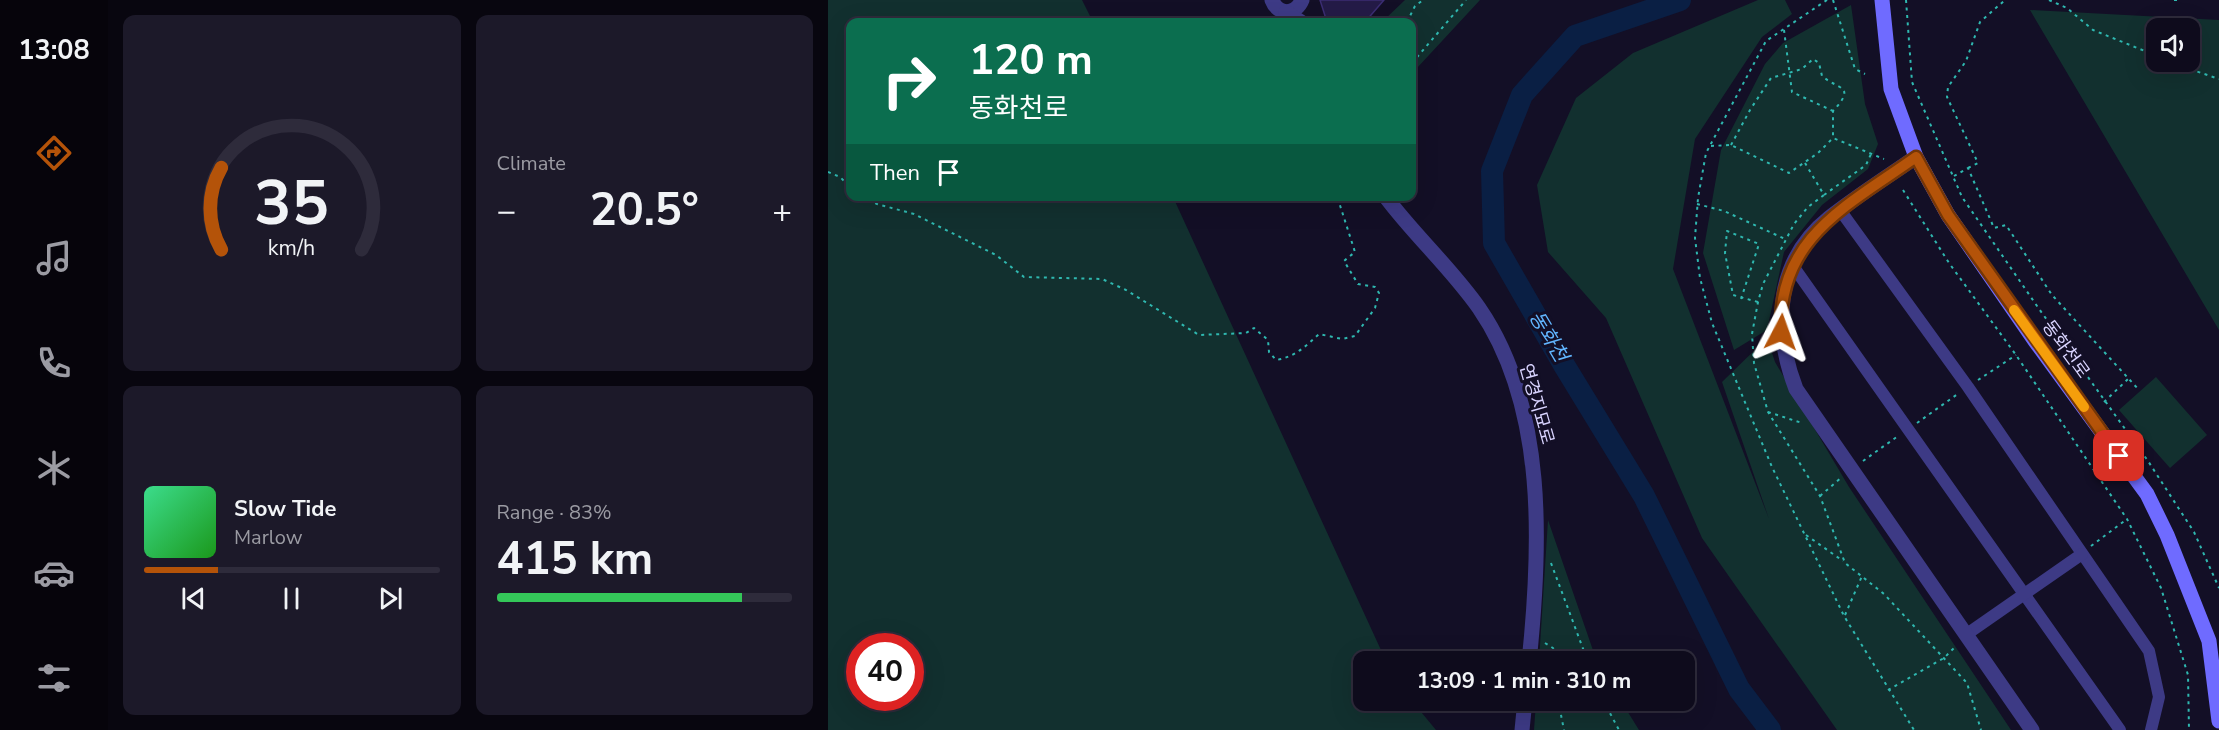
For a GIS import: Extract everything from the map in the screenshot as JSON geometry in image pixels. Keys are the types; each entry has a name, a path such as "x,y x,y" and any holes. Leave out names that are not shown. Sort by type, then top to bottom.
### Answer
{"main road":[{"name":"동화천로","path":"1882,0 1892,89 1916,157 1948,215 2147,494 2167,535 2209,641 2219,721"}],"street":[{"path":"1272,0 1277,9 1296,6"},
{"path":"1916,157 1840,210 1802,247 1785,289 1780,319 1782,344 1796,389 1963,638 2032,730"},
{"name":"연경지묘로","path":"1389,201 1448,267 1480,310 1500,348 1527,424 1535,483 1536,535 1530,651"},
{"path":"1840,210 1968,387 2149,651 2159,697 2151,730"},
{"path":"1793,266 2120,730"},
{"path":"1963,638 2023,593 2082,554"},
{"path":"1522,730 1524,711"}],"path":[{"path":"1409,18 1414,6 1423,0"},
{"path":"1416,58 1466,0"},
{"path":"1833,0 1855,69 1865,74"},
{"path":"1906,0 1912,82 1962,196 2104,402 2148,461 2194,532 2219,588"},
{"path":"1954,176 1978,163 1947,97 1948,87 1966,61 1980,22 2005,0"},
{"path":"2049,0 2067,8 2093,30 2146,52"},
{"path":"2174,0 2179,0"},
{"path":"1784,30 1792,92 1833,111"},
{"path":"1711,146 1731,145 1790,173 1818,153 1833,138 1833,111 1843,100 1844,92 1841,85 1822,76 1818,63 1813,59 1802,69 1771,78 1749,110 1731,145"},
{"path":"2198,72 2219,79"},
{"path":"1833,138 1884,159"},
{"path":"1824,195 1866,165 1871,154"},
{"path":"1968,168 1994,228 2006,225 2052,295 2139,390"},
{"path":"828,172 840,177 846,183"},
{"path":"1903,190 1948,263 2016,355 2127,519 2161,588 2188,675 2189,730"},
{"path":"871,201 914,214 996,255 1024,277 1102,279 1126,290 1199,335 1246,333 1254,328 1268,340 1269,352 1276,360 1287,358 1299,351 1319,334 1342,339 1355,336 1375,308 1380,292 1375,287 1358,284 1344,261 1355,252 1339,201"},
{"path":"1697,204 1724,211 1785,239"},
{"path":"1741,299 1759,244 1727,231 1725,253 1733,295 1741,299 1758,302"},
{"path":"1968,387 2016,355"},
{"path":"2104,402 2128,379"},
{"path":"1768,412 1825,432"},
{"path":"1820,496 1850,470"},
{"path":"2082,554 2127,519"},
{"path":"1804,534 1845,563"},
{"path":"1550,558 1584,651"},
{"path":"1844,616 1862,576"},
{"path":"1537,638 1555,651"},
{"path":"1888,690 1944,658 1963,638"},
{"path":"1560,711 1564,730"},
{"path":"1609,711 1619,730"}],"green space":[{"path":"828,0 1082,0 1091,18 846,18 846,201 1175,201 1381,651 1353,651 1353,711 1420,711 1436,730 828,730"},
{"path":"1405,0 1480,0 1417,68 1416,73 1416,18 1386,18"},
{"path":"1758,0 1785,0 1792,14 1762,37 1695,139 1673,269 1769,519 1722,382 1767,338 1775,362 1849,487 2011,730 1837,730 1702,538 1606,318 1548,252 1537,185 1576,98 1633,53"},
{"path":"1851,5 1865,104 1878,144 1868,169 1822,205 1784,252 1767,330 1734,350 1703,253 1721,150 1765,64 1783,43"},
{"path":"2030,10 2181,18 2146,18 2146,72 2200,72 2200,19 2219,20 2219,330"},
{"path":"2156,377 2207,435 2170,468 2119,410"},
{"path":"1548,520 1593,651 1540,651"},
{"path":"1535,711 1627,711 1639,730 1534,730"}],"building":[{"path":"1320,0 1384,0 1368,18 1326,18"}],"waterway":[{"name":"동화천","path":"1680,0 1575,36 1522,95 1492,171 1494,243 1564,365 1644,496 1739,689 1770,730"}],"slow traffic":[{"path":"2014,310 2084,407"}],"route":[{"path":"1781,332 1780,319 1785,289 1802,247 1829,218 1916,157 1948,215 2119,456"}]}
